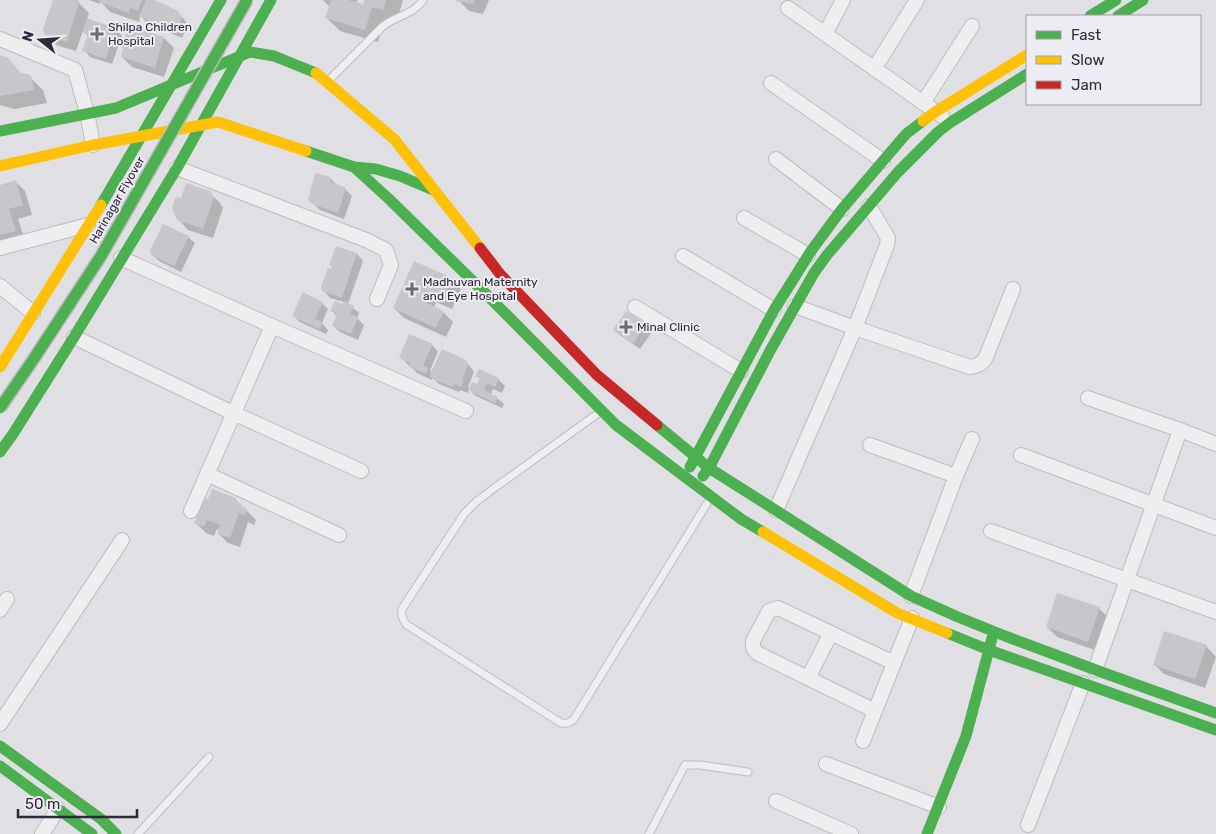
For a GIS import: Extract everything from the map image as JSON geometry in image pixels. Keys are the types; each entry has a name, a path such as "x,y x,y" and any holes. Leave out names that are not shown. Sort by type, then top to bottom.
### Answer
{"street":[{"path":"0,367 113,186 221,0"},
{"name":"Harinagar Flyover","path":"0,408 101,256 247,0"},
{"path":"0,452 74,337 177,168 270,0"},
{"path":"825,34 843,0"},
{"path":"874,69 917,0"},
{"path":"1120,15 1143,0"},
{"path":"1091,15 1108,2"},
{"path":"788,8 951,122"},
{"path":"923,103 972,26"},
{"path":"0,39 75,70 87,113 93,145"},
{"path":"0,131 116,108 250,52 274,56 314,72 394,139 435,192 495,286 602,411 624,432 711,497 750,524 889,609 989,650 1216,730"},
{"path":"684,477 774,310 808,255 842,209 906,134 935,112 1026,56"},
{"path":"696,486 709,468 795,306 827,255 898,172 938,132 1026,75"},
{"path":"772,83 882,161"},
{"path":"0,166 93,145 218,122 354,167 392,173 435,192"},
{"path":"776,159 842,209"},
{"path":"354,167 389,199 495,286 597,375 709,468 911,596 994,632 1095,670 1216,712"},
{"path":"177,168 366,240 386,250 391,265 377,300"},
{"path":"776,510 855,328 888,241 869,206"},
{"path":"744,218 808,255"},
{"path":"0,248 88,225"},
{"path":"683,256 774,310"},
{"path":"121,258 466,410"},
{"path":"0,286 33,313"},
{"path":"795,306 970,367 982,363 986,357 1013,289"},
{"path":"635,307 740,371"},
{"path":"191,511 272,326"},
{"path":"74,337 234,414 361,471"},
{"path":"1088,398 1216,444"},
{"path":"1095,670 1180,430"},
{"path":"911,596 956,476 972,439"},
{"path":"870,445 956,476"},
{"path":"1021,455 1216,528"},
{"path":"207,474 339,534"},
{"path":"991,531 1216,612"},
{"path":"0,724 122,540"},
{"path":"875,711 757,653 753,648 754,641 766,615 769,611 778,608 894,663"},
{"path":"863,740 912,618"},
{"path":"927,834 966,736 994,632"},
{"path":"808,678 831,633"},
{"path":"1028,825 1083,683"},
{"path":"0,746 101,819 116,834"},
{"path":"826,764 939,807"},
{"path":"0,766 92,834"},
{"path":"776,801 851,834"},
{"path":"42,834 58,809"}],"lane":[{"path":"327,82 383,26 412,11 423,0"},
{"path":"602,411 477,501 464,514 402,609 401,614 407,625 561,723 571,722 711,497"},
{"path":"138,834 209,757"},
{"path":"648,834 685,765 700,765 748,772"}],"building":[{"path":"53,0 78,0 79,2 67,42 45,35 43,29"},
{"path":"99,0 142,0 138,11 130,8 129,13 99,2"},
{"path":"146,0 155,0 178,11 182,18 176,33 139,16"},
{"path":"331,0 348,0 363,4 364,0 386,0 383,10 372,7 365,30 325,18"},
{"path":"456,0 475,0 473,4"},
{"path":"87,18 116,28 106,59 82,51 88,34 82,32"},
{"path":"135,28 164,37 155,68 121,57 122,46 127,32 133,34"},
{"path":"0,55 8,58 21,73 31,75 34,90 0,96"},
{"path":"315,173 331,177 330,182 346,188 338,213 312,204 308,200"},
{"path":"16,180 23,205 9,209 16,231 0,235 0,185"},
{"path":"186,183 210,191 214,197 203,229 177,220 172,208 176,196 181,198"},
{"path":"163,224 189,236 174,266 151,255 150,250"},
{"path":"336,246 357,253 342,298 322,291 321,287 328,268 331,269 332,266 329,265"},
{"path":"414,261 452,278 442,300 426,293 423,301 444,311 436,328 393,308"},
{"path":"303,292 323,302 315,319 323,322 319,329 292,316"},
{"path":"335,301 342,304 344,301 354,306 350,314 358,317 351,334 332,326 337,314 330,311"},
{"path":"626,311 646,324 633,344 613,330"},
{"path":"409,334 433,344 423,365 428,368 426,374 409,367 411,363 399,358"},
{"path":"442,349 466,360 468,364 461,387 454,384 452,387 431,378 430,374"},
{"path":"479,369 499,378 495,387 487,383 484,390 498,397 495,403 468,390 472,382 477,384 480,378 475,377"},
{"path":"212,489 236,498 235,501 247,509 245,515 239,513 230,538 217,534 220,525 207,520 204,527 194,523 197,517 194,516 200,509 197,508 201,497 208,499"},
{"path":"1057,593 1100,607 1088,642 1046,627"},
{"path":"1164,631 1207,645 1195,679 1153,665"}],"traffic: fast":[{"path":"101,205 221,0"},
{"path":"0,408 101,256 247,0"},
{"path":"0,452 74,337 177,168 271,0"},
{"path":"1092,15 1116,0"},
{"path":"1120,15 1143,0"},
{"path":"0,131 116,108 250,52 274,56 316,73"},
{"path":"703,476 709,468 771,349 814,273 827,255 898,172 938,132 1026,75"},
{"path":"690,467 774,310 811,251 842,209 906,134 923,121"},
{"path":"306,151 354,167 376,169 400,176 433,190"},
{"path":"354,167 486,294 616,425 741,519 763,532"},
{"path":"657,425 709,468 911,596 1005,636 1216,713"},
{"path":"947,633 989,650 1216,730"},
{"path":"927,834 966,736 992,638"},
{"path":"0,746 101,819 116,834"},
{"path":"0,766 92,834"}],"traffic: slow":[{"path":"923,121 1026,56"},
{"path":"316,73 394,139 480,248"},
{"path":"0,166 93,145 218,122 306,151"},
{"path":"0,367 101,205"},
{"path":"763,532 897,613 947,633"}],"traffic: jam":[{"path":"480,248 500,274 597,375 657,425"}],"place":[{"name":"Shilpa Children Hospital","path":"97,34"},
{"name":"Madhuvan Maternity and Eye Hospital","path":"412,289"},
{"name":"Minal Clinic","path":"626,327"}]}
